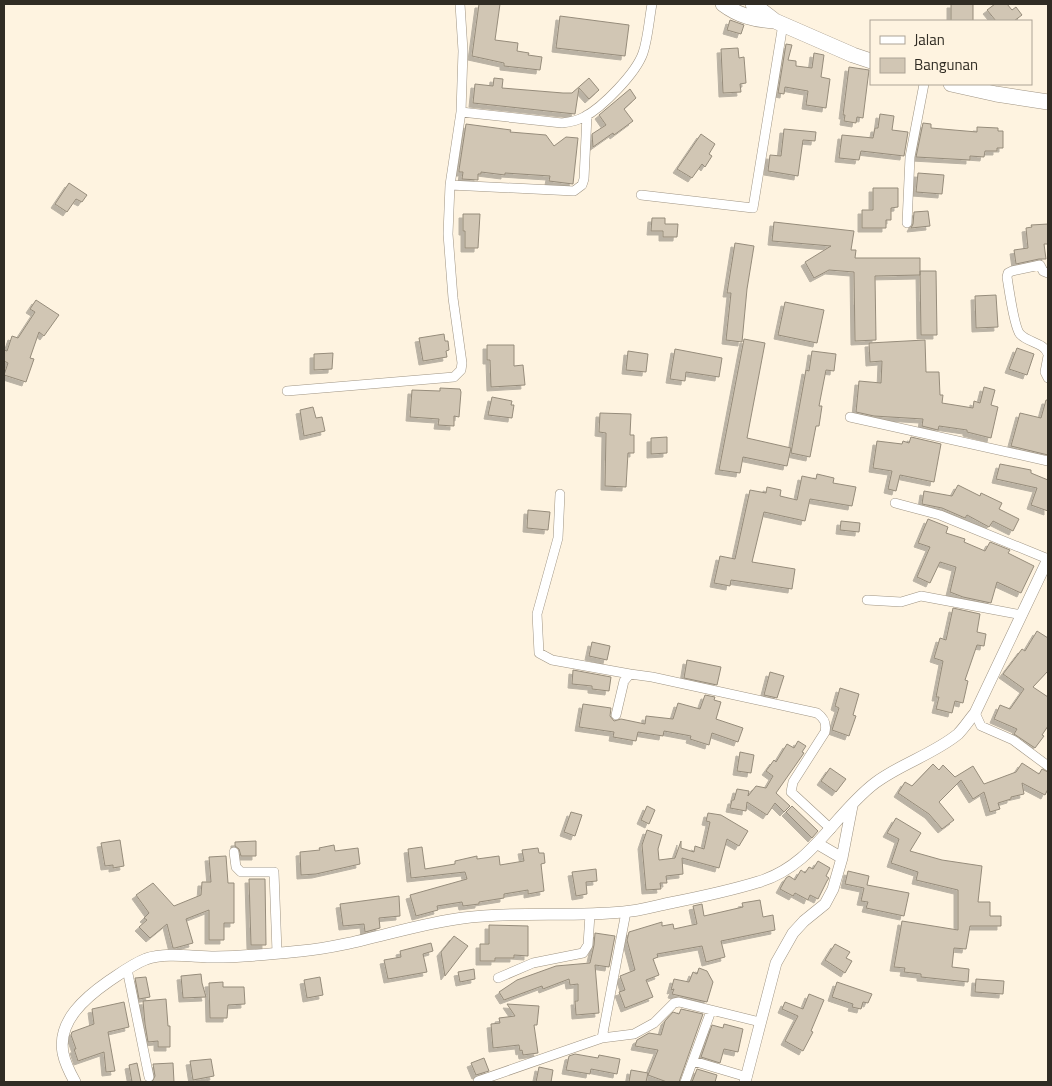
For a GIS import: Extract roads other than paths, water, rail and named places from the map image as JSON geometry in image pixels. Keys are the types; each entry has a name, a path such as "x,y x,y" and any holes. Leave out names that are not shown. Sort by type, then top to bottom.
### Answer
{"highway":[{"path":"723,4 736,13 757,20 779,23"},
{"path":"753,4 779,23 870,61"},
{"path":"956,85 996,94 1048,102"}],"street":[{"path":"287,391 454,377 461,370 462,363 453,298 448,234 450,185 461,112 462,52 460,4"},
{"path":"461,112 562,123 573,122 587,115 596,109 624,82 640,59 644,51 652,4"},
{"path":"641,195 753,208 779,23"},
{"path":"907,223 910,158 924,85"},
{"path":"450,185 574,191 582,185 584,179 587,115"},
{"path":"1048,273 1043,271 1040,265 1012,271 1006,277 1018,330 1023,337 1044,347 1048,355 1045,372 1048,378"},
{"path":"850,417 1048,461"},
{"path":"560,494 558,538 537,614 539,652 552,660 652,677 817,713 823,717 826,726 825,732 794,782 791,792 831,829"},
{"path":"75,1082 67,1067 62,1050 67,1024 72,1014 91,994 127,969 144,960 154,957 242,956 328,948 461,918 511,914 626,912 760,882 777,875 793,865 818,844 852,806 876,783 955,736 963,728 974,713 1048,559 940,514 895,504"},
{"path":"866,600 901,602 921,596 1022,615"},
{"path":"616,715 624,682 630,674"},
{"path":"974,713 981,726 1013,740 1048,766"},
{"path":"693,1061 746,1080 776,963 793,933 804,921 825,904 833,889 842,858 852,806"},
{"path":"818,844 842,858"},
{"path":"234,852 236,867 242,872 274,872 277,952"},
{"path":"602,1038 626,912"},
{"path":"498,978 533,964 583,953 588,945 590,914"},
{"path":"127,969 149,1077"},
{"path":"478,1081 602,1038 634,1034 654,1023 674,1003 679,1002 760,1022"},
{"path":"685,1082 711,1011"}]}
